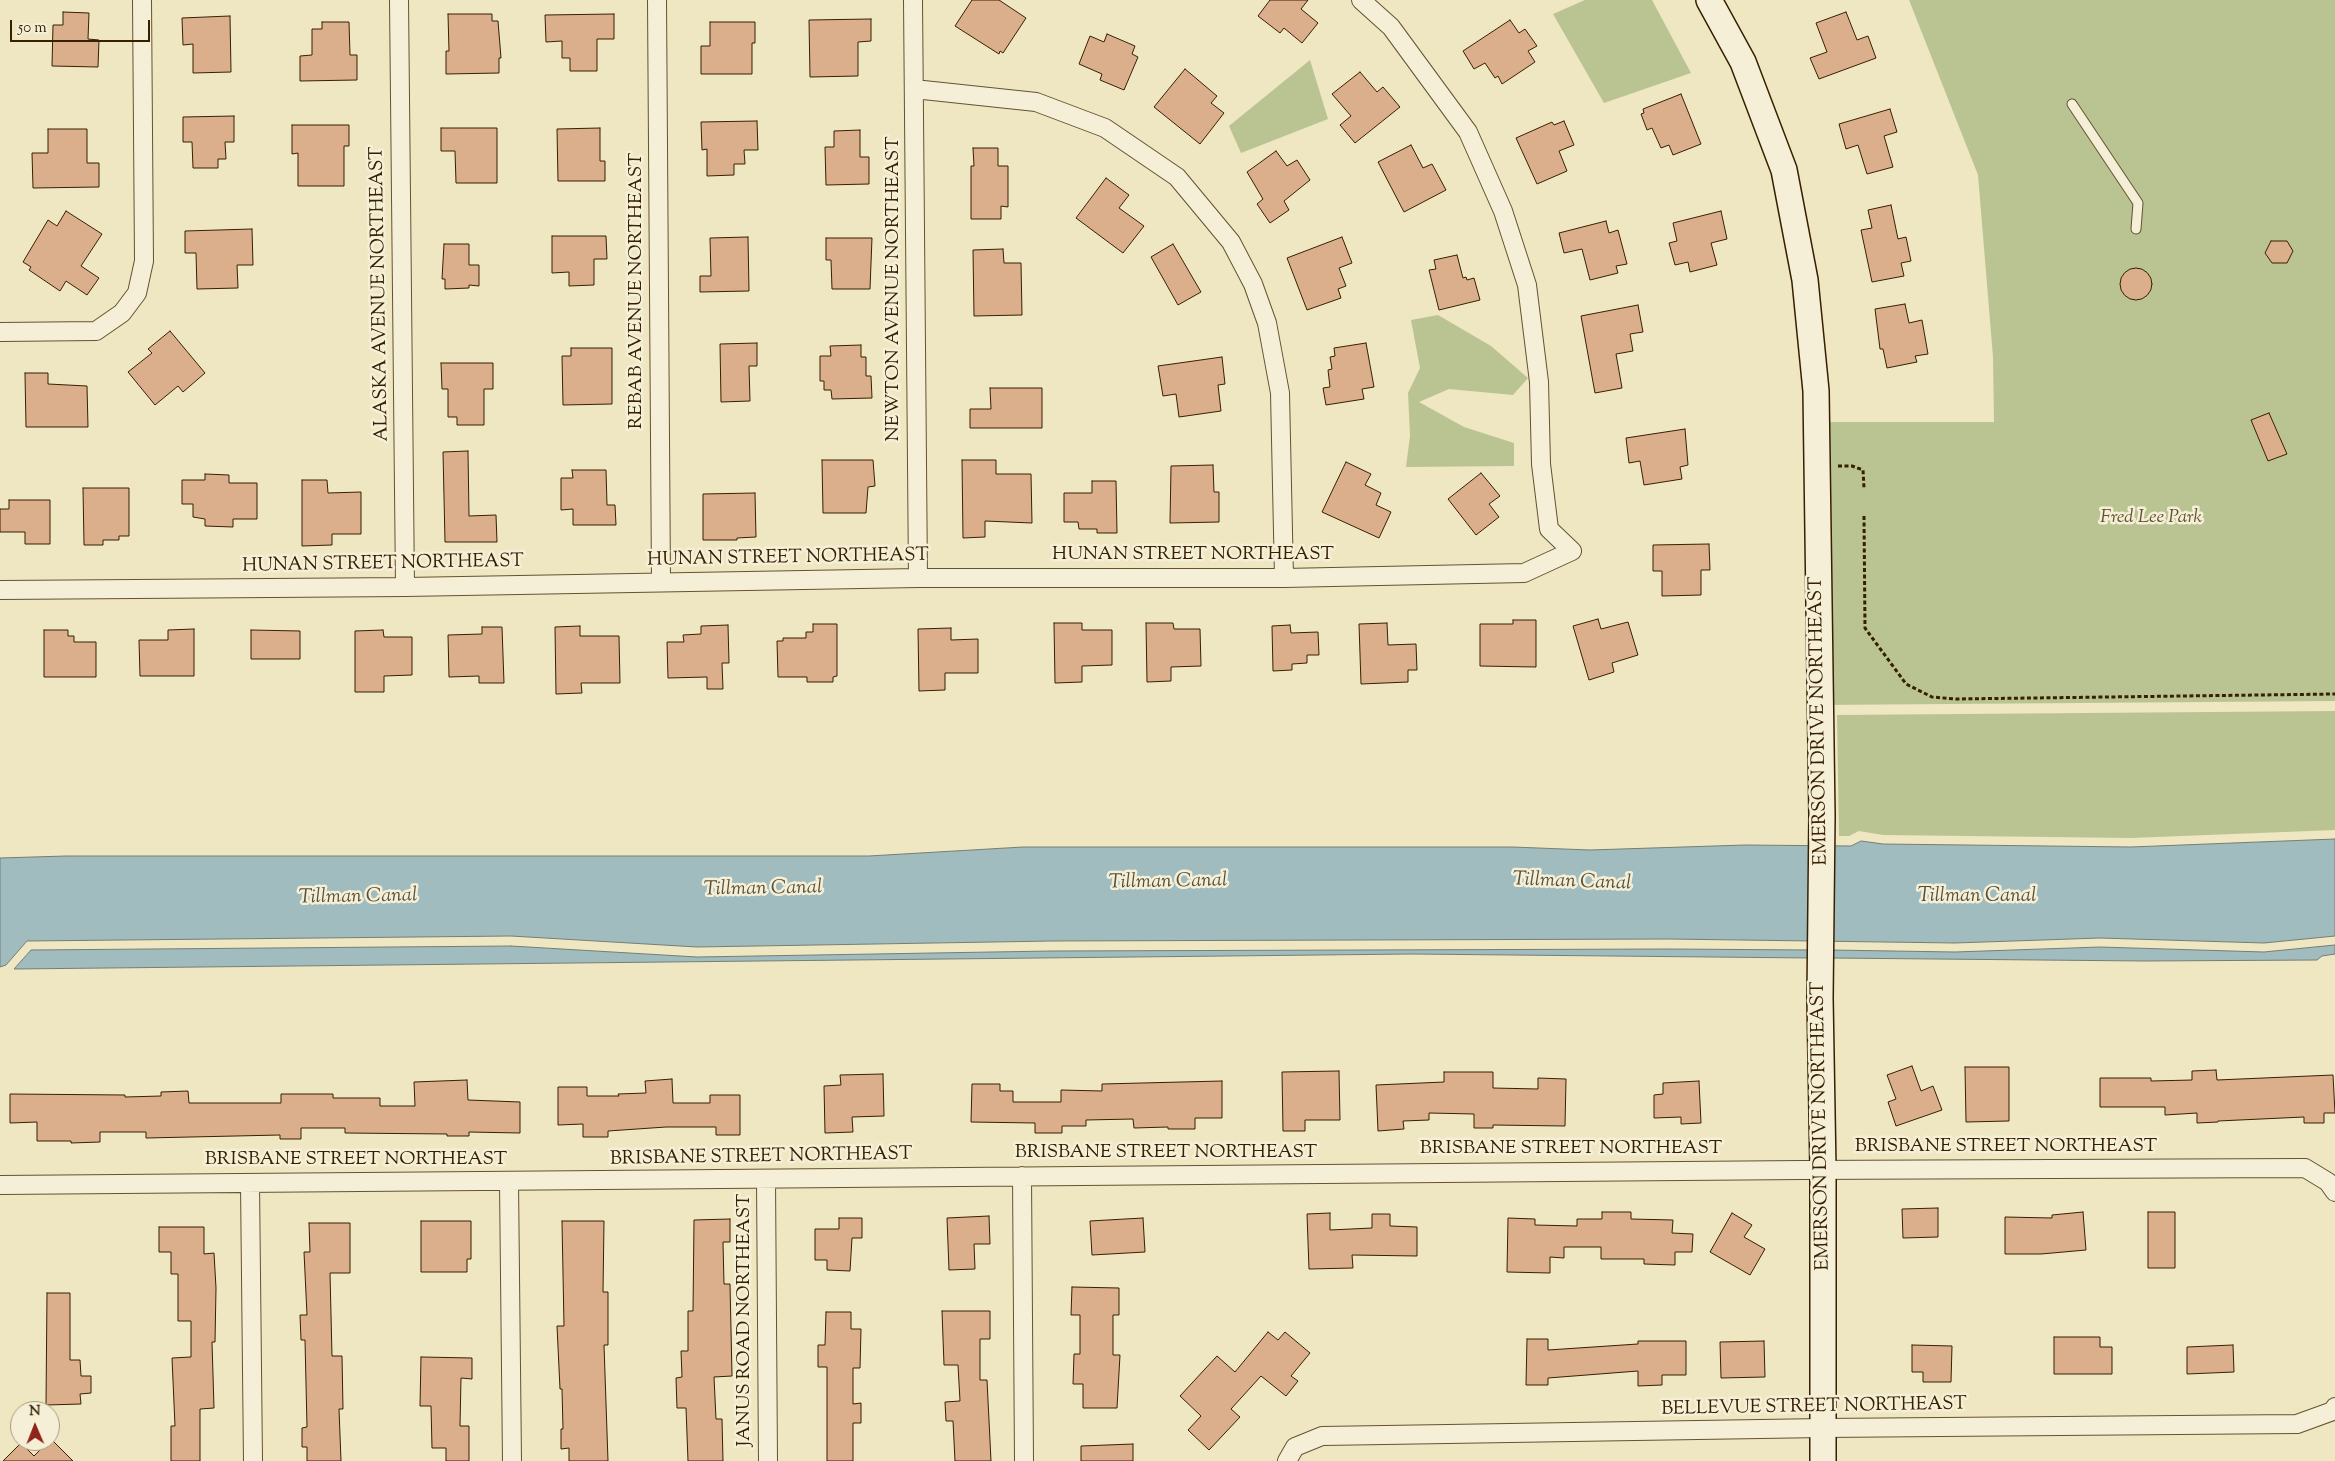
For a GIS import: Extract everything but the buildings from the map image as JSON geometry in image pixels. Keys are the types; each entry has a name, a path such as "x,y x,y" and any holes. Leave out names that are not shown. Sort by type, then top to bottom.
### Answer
{"street":[{"path":"0,332 96,331 122,313 137,293 144,261 142,0"},
{"name":"ALASKA AVENUE NORTHEAST","path":"399,0 405,587"},
{"name":"REBAB AVENUE NORTHEAST","path":"657,0 662,582"},
{"name":"NEWTON AVENUE NORTHEAST","path":"913,0 918,578"},
{"name":"HUNAN STREET NORTHEAST","path":"0,590 405,587 918,578 1284,578 1524,573 1572,552 1549,528 1540,464 1539,382 1527,285 1504,211 1468,132 1391,27 1361,0"},
{"name":"EMERSON DRIVE NORTHEAST","path":"1709,0 1742,62 1784,170 1805,280 1816,391 1822,816 1820,998 1824,1170 1824,1461"},
{"path":"914,88 1036,102 1105,128 1177,177 1231,242 1253,284 1267,323 1280,393 1284,578"},
{"name":"BRISBANE STREET NORTHEAST","path":"0,1186 1022,1176 2304,1168 2332,1187"},
{"path":"1022,1176 1024,1461"},
{"name":"JANUS ROAD NORTHEAST","path":"766,1179 768,1461"},
{"path":"509,1182 512,1461"},
{"path":"250,1183 253,1461"},
{"name":"BELLEVUE STREET NORTHEAST","path":"1291,1454 1322,1436 1823,1428 2297,1424 2334,1409"}],"lane":[{"path":"2072,104 2138,203 2136,229"}],"path":[{"path":"1836,466 1852,466 1863,470 1864,488"},
{"path":"1864,516 1866,628 1906,684 1932,697 1956,699 2335,694"}],"green space":[{"path":"1585,0 1652,0 1691,73 1604,103 1553,14"},
{"name":"Fred Lee Park","path":"1909,0 2335,0 2335,701 1820,705 1819,422 1994,422 1993,357 1978,175"},
{"path":"1310,60 1328,119 1241,153 1229,126"},
{"path":"1438,315 1491,346 1528,378 1513,395 1449,389 1419,402 1464,427 1514,443 1514,466 1406,467 1410,436 1408,393 1420,368 1411,320"},
{"path":"2335,711 2335,830 2131,838 1883,835 1859,831 1849,836 1839,836 1837,715"}],"water":[{"name":"Tillman Canal","path":"2335,839 2335,936 2264,943 2100,938 1955,943 1669,939 1052,941 697,947 511,936 27,941 6,965 0,967 0,858 66,856 869,856 1023,847 1512,847 1590,850 1745,845 1851,846 1861,841 1883,844 2131,847"},
{"path":"2335,945 2335,954 2322,956 2317,960 2144,961 1830,958 1830,950 1955,952 2100,947 2264,952"},
{"path":"511,946 697,957 1051,951 1669,949 1811,950 1811,958 1412,954 14,969 31,950"}]}
